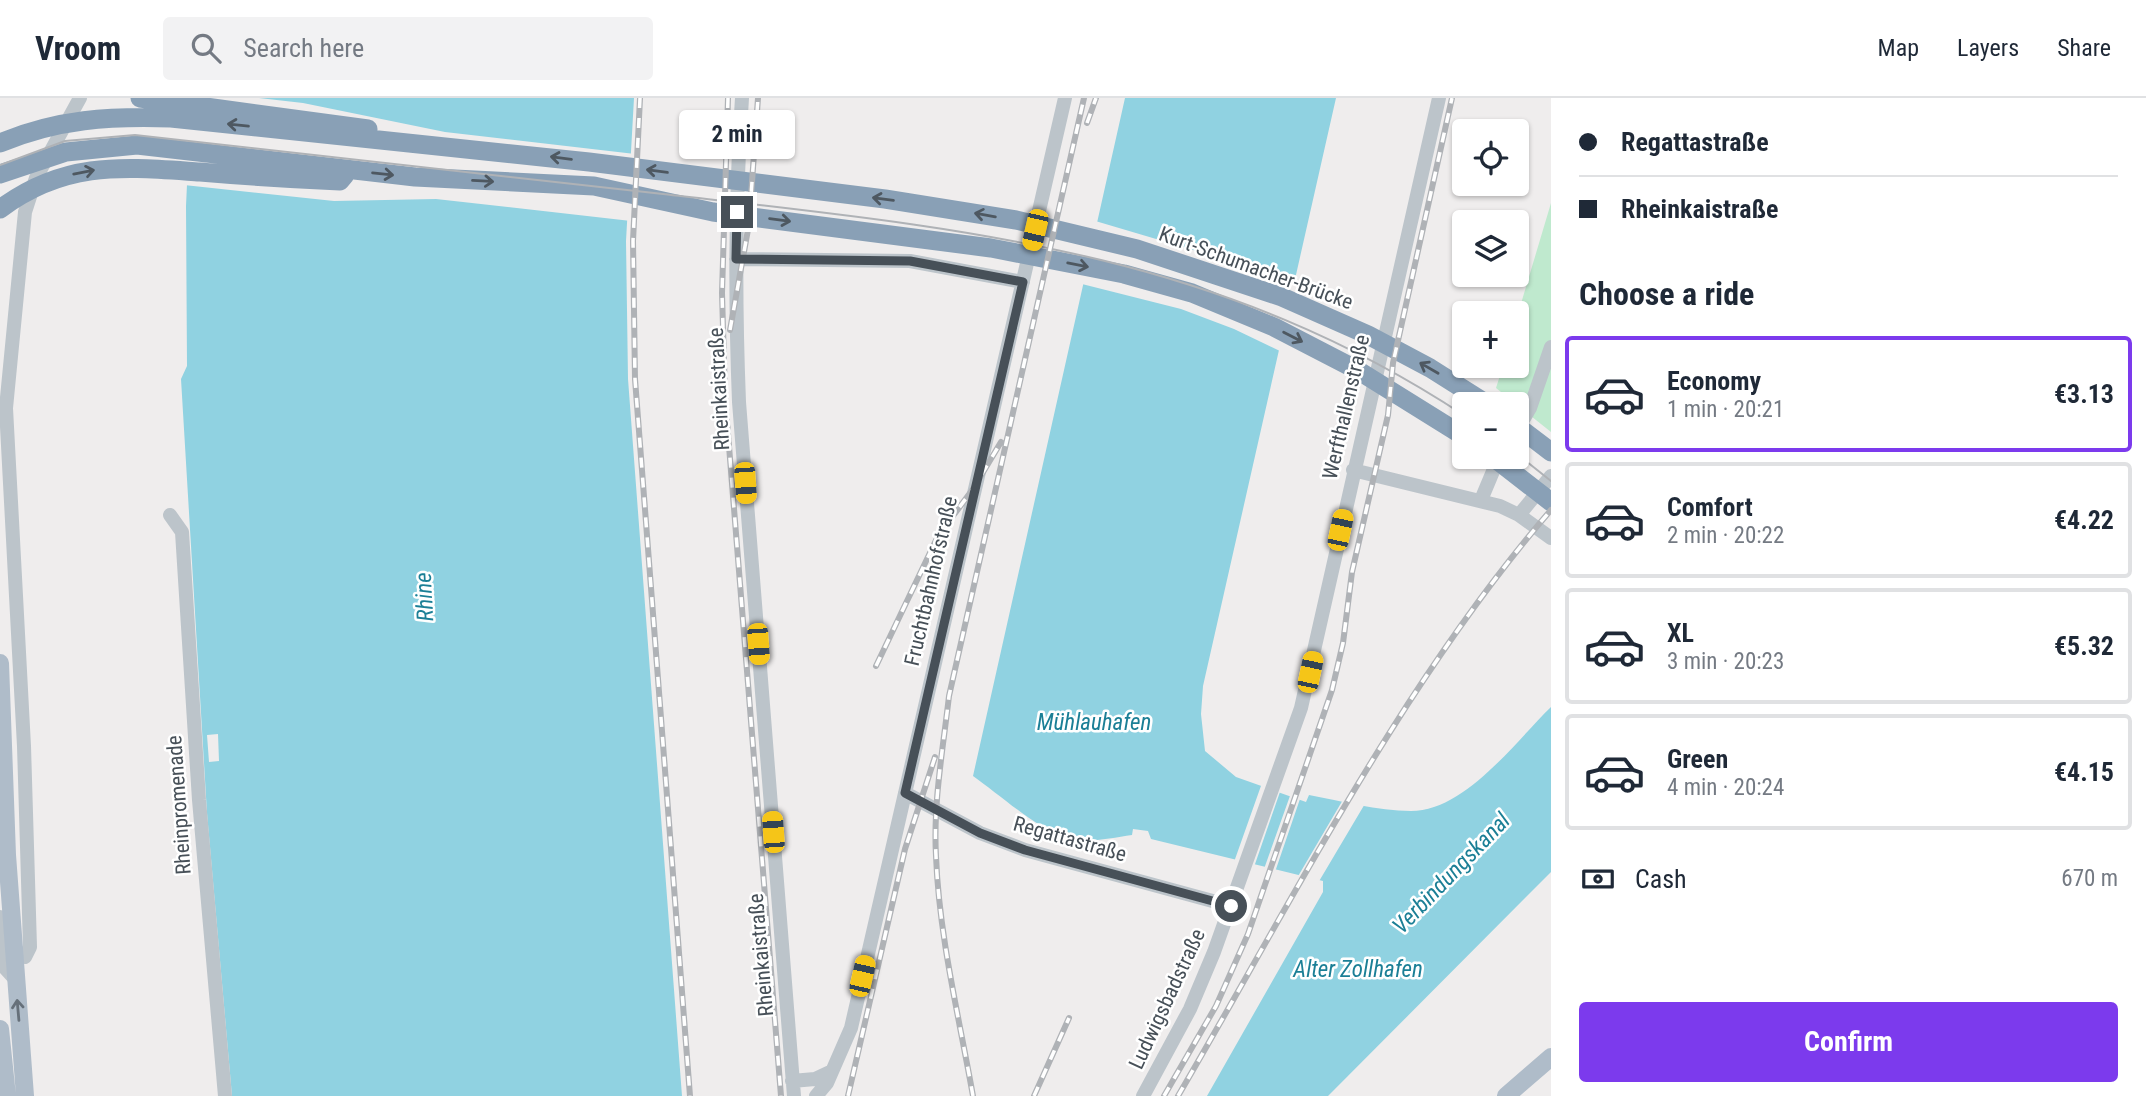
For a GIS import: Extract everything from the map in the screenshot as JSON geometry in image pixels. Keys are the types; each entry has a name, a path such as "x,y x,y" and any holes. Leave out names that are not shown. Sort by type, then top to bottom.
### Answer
{"highway":[{"path":"140,98 352,125 376,130 406,145"},
{"name":"Kurt-Schumacher-Brücke","path":"0,143 52,125 117,116 171,118 406,145 544,156 951,209 1016,220 1137,249 1234,280 1368,335 1468,392"},
{"path":"0,174 41,158 90,148 137,145 415,177 594,186 713,212 966,244 1124,274 1192,293 1274,327 1359,371 1452,429"},
{"path":"0,209 44,183 77,173 106,169 156,167 340,181 351,170"},
{"path":"1529,436 1551,452"},
{"path":"1508,469 1551,502"}],"main road":[{"path":"0,663 15,979 25,1096"},
{"path":"0,1029 6,1096"},
{"path":"1511,1091 1551,1041"},
{"path":"1511,1091 1551,1057"}],"street":[{"path":"25,957 30,947 24,746 6,408 25,212 36,178 80,98"},
{"name":"Rheinkaistraße","path":"742,98 736,259 739,402 794,1096"},
{"name":"Fruchtbahnhofstraße","path":"816,1096 827,1083 850,1028 1065,98"},
{"name":"Werfthallenstraße","path":"1241,879 1310,672 1438,98"},
{"path":"736,259 910,261 1023,282"},
{"path":"1529,410 1551,347"},
{"path":"1480,500 1494,469"},
{"path":"1353,470 1480,500 1519,515 1551,538"},
{"path":"1519,515 1551,476"},
{"name":"Rheinpromenade","path":"170,515 182,532 199,800 225,1096"},
{"name":"Regattastraße","path":"905,793 980,833 1025,850 1231,906"},
{"name":"Ludwigsbadstraße","path":"1143,1096 1190,1009 1241,879"},
{"path":"0,917 4,967 15,979"},
{"path":"792,1081 815,1079 832,1071"}],"green space":[{"path":"1551,203 1551,432 1529,414 1529,392 1501,392 1496,388 1499,378 1529,378 1529,301 1522,301 1526,287 1529,287 1529,277"}],"water":[{"name":"Rhine","path":"191,98 634,98 626,241 628,379 682,1096 232,1096 207,813 181,379 187,366 186,206"},
{"name":"Mühlauhafen","path":"1125,98 1336,98 1203,686 1201,714 1205,751 1236,777 1306,802 1309,795 1372,808 1411,811 1431,808 1451,800 1470,787 1551,707 1551,872 1328,1096 1207,1096 1323,892 1323,881 1151,839 1148,831 1133,829 1132,835 1099,840 1066,838 1031,819 973,776"}],"pier":[{"path":"187,98 259,98 303,103 445,132 635,154 631,221 436,199 334,201 184,185"},
{"path":"1092,220 1227,260 1297,286 1282,352 1234,329 1181,309 1078,283"},
{"path":"218,734 219,761 209,762 207,735"},
{"path":"1262,783 1281,789 1254,867 1234,862"},
{"path":"1291,793 1301,796 1275,872 1264,869"},
{"path":"1344,798 1366,802 1318,883 1297,878"}],"tram line":[{"path":"0,165 65,141 135,135 771,206 979,235 1079,255 1177,281 1273,315 1369,360 1452,408"},
{"path":"1529,464 1551,481"}],"railway":[{"path":"640,98 633,241 635,379 690,1096"},
{"path":"728,98 722,293 725,396 781,1096"},
{"path":"730,330 749,224 758,98"},
{"path":"973,1096 945,946 938,886 935,836 939,776 949,696 1084,98"},
{"path":"1087,123 1096,98"},
{"path":"1164,1096 1216,1006 1248,934 1332,690 1343,643 1352,572 1388,415 1393,363 1452,98"},
{"path":"876,666 938,536 973,489 1001,442"},
{"path":"1178,1096 1307,870 1398,719 1497,576 1551,510"},
{"path":"848,1096 905,849 935,757"},
{"path":"1034,1096 1069,1018"}],"route":[{"path":"737,212 736,259 910,261 1023,282 973,489 905,793 980,833 1025,850 1231,906"}],"water label":[{"name":"Verbindungskanal","path":"1451,873"},
{"name":"Alter Zollhafen","path":"1358,969"}]}
